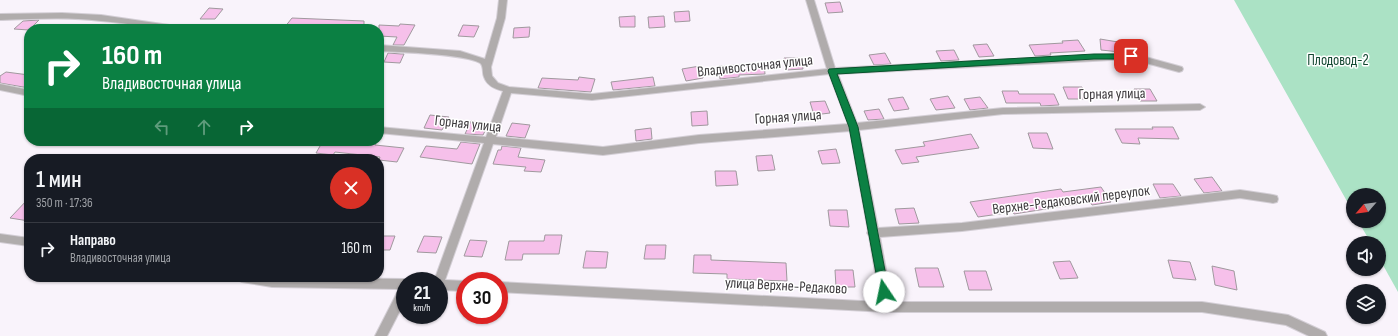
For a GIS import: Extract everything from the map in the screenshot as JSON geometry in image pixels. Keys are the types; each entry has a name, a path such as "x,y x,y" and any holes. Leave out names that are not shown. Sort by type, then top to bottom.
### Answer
{"street":[{"path":"487,67 501,18 503,0"},
{"path":"810,0 832,71 854,127 886,307"},
{"path":"0,17 62,16 101,18 142,24"},
{"path":"384,48 460,54 483,60 487,67"},
{"name":"Владивосточная улица","path":"487,67 488,77 494,85 508,90 592,97 832,71 1094,57 1131,56 1179,69"},
{"path":"0,87 24,92"},
{"path":"443,272 508,90"},
{"name":"Горная улица","path":"384,130 603,151 699,138 854,127 1003,111 1200,107"},
{"name":"Верхне-Редаковский переулок","path":"872,233 962,228 1240,194 1273,198"},
{"path":"0,238 24,241"},
{"path":"272,282 396,284"},
{"name":"улица Верхне-Редаково","path":"508,287 886,307 1202,307 1288,320 1321,336"},
{"path":"380,336 396,308"}],"green space":[{"name":"Плодовод-2","path":"1234,0 1398,0 1398,292 1386,271 1386,236 1367,236 1362,228 1386,228 1386,188 1346,188 1346,200"}],"building":[{"path":"840,2 843,12 828,13 825,3"},
{"path":"209,8 223,9 215,19 200,19"},
{"path":"689,11 690,21 675,22 674,12"},
{"path":"635,16 635,27 620,27 619,17"},
{"path":"664,16 665,27 649,28 648,17"},
{"path":"292,18 364,21 364,24 287,24"},
{"path":"39,20 35,24 24,24 24,30 14,29 23,21"},
{"path":"400,24 415,25 404,45 393,45 397,37 384,36 384,25 399,26"},
{"path":"463,25 479,26 474,37 458,36"},
{"path":"530,27 529,37 513,38 514,28"},
{"path":"1100,39 1118,42 1120,52 1101,50"},
{"path":"1078,40 1085,51 1050,53 1051,55 1035,56 1029,45 1063,43 1062,41"},
{"path":"987,44 994,56 979,57 973,45"},
{"path":"954,50 959,60 941,61 936,51"},
{"path":"388,53 404,54 400,63 384,62"},
{"path":"885,53 891,64 874,65 869,55"},
{"path":"784,58 801,58 803,69 786,70"},
{"path":"764,64 765,74 739,75 739,77 720,79 719,66"},
{"path":"700,66 703,78 686,81 682,69"},
{"path":"6,72 24,74 24,87 0,83 0,76"},
{"path":"579,77 595,79 591,92 538,88 542,78 578,80"},
{"path":"653,77 655,86 613,90 611,82"},
{"path":"1063,87 1082,87 1087,99 1068,99"},
{"path":"1134,89 1150,89 1157,101 1140,101"},
{"path":"1002,91 1018,91 1019,94 1054,94 1059,105 1041,106 1040,103 1006,103"},
{"path":"948,96 955,108 936,110 930,99"},
{"path":"903,97 909,109 894,111 888,99"},
{"path":"980,97 988,108 970,110 964,99"},
{"path":"825,101 830,113 814,115 810,102"},
{"path":"879,109 884,119 868,120 864,111"},
{"path":"707,111 708,125 692,126 691,112"},
{"path":"430,115 449,117 442,130 424,128"},
{"path":"471,121 489,123 483,135 465,134"},
{"path":"512,123 530,125 525,138 506,136"},
{"path":"1152,127 1173,127 1179,139 1138,138 1140,144 1122,143 1115,129 1153,129"},
{"path":"651,128 652,139 636,141 635,130"},
{"path":"1028,133 1047,133 1053,149 1033,148"},
{"path":"971,134 979,148 916,157 919,162 902,164 895,150 925,146 923,142"},
{"path":"461,142 480,144 472,164 420,157 426,146 457,149"},
{"path":"320,146 384,146 404,148 397,162 384,161 384,154 353,154 335,152 334,154 316,153"},
{"path":"502,146 521,148 518,157 545,160 541,172 524,171 526,167 493,164 498,150 501,150"},
{"path":"836,149 840,163 822,164 818,151"},
{"path":"772,155 775,170 758,171 756,156"},
{"path":"715,171 736,171 738,185 716,186"},
{"path":"1212,177 1222,191 1204,193 1194,179"},
{"path":"1153,184 1173,184 1181,196 1160,198"},
{"path":"1101,187 1111,202 1092,205 1090,202 1014,214 1013,212 978,217 970,202 1061,189 1063,192"},
{"path":"24,203 24,220 10,218"},
{"path":"914,208 919,223 899,224 895,209"},
{"path":"828,210 847,210 849,227 830,226"},
{"path":"545,235 562,235 559,254 523,254 522,260 505,260 509,241 544,241"},
{"path":"384,236 395,236 390,250 384,250"},
{"path":"424,236 442,237 436,253 417,252"},
{"path":"470,240 487,241 482,257 464,256"},
{"path":"646,245 666,245 665,259 644,259"},
{"path":"586,251 608,252 606,268 583,268"},
{"path":"694,255 711,255 711,260 786,263 787,281 727,279 727,274 693,273"},
{"path":"1168,260 1190,262 1196,280 1173,278"},
{"path":"1070,261 1078,278 1060,279 1053,262"},
{"path":"1212,266 1234,271 1237,290 1215,285"},
{"path":"915,268 938,268 944,287 919,287"},
{"path":"835,270 853,270 855,287 836,287"},
{"path":"964,271 986,271 992,290 969,290"}],"route":[{"path":"884,292 872,233 854,127 832,71 1131,56"}]}
